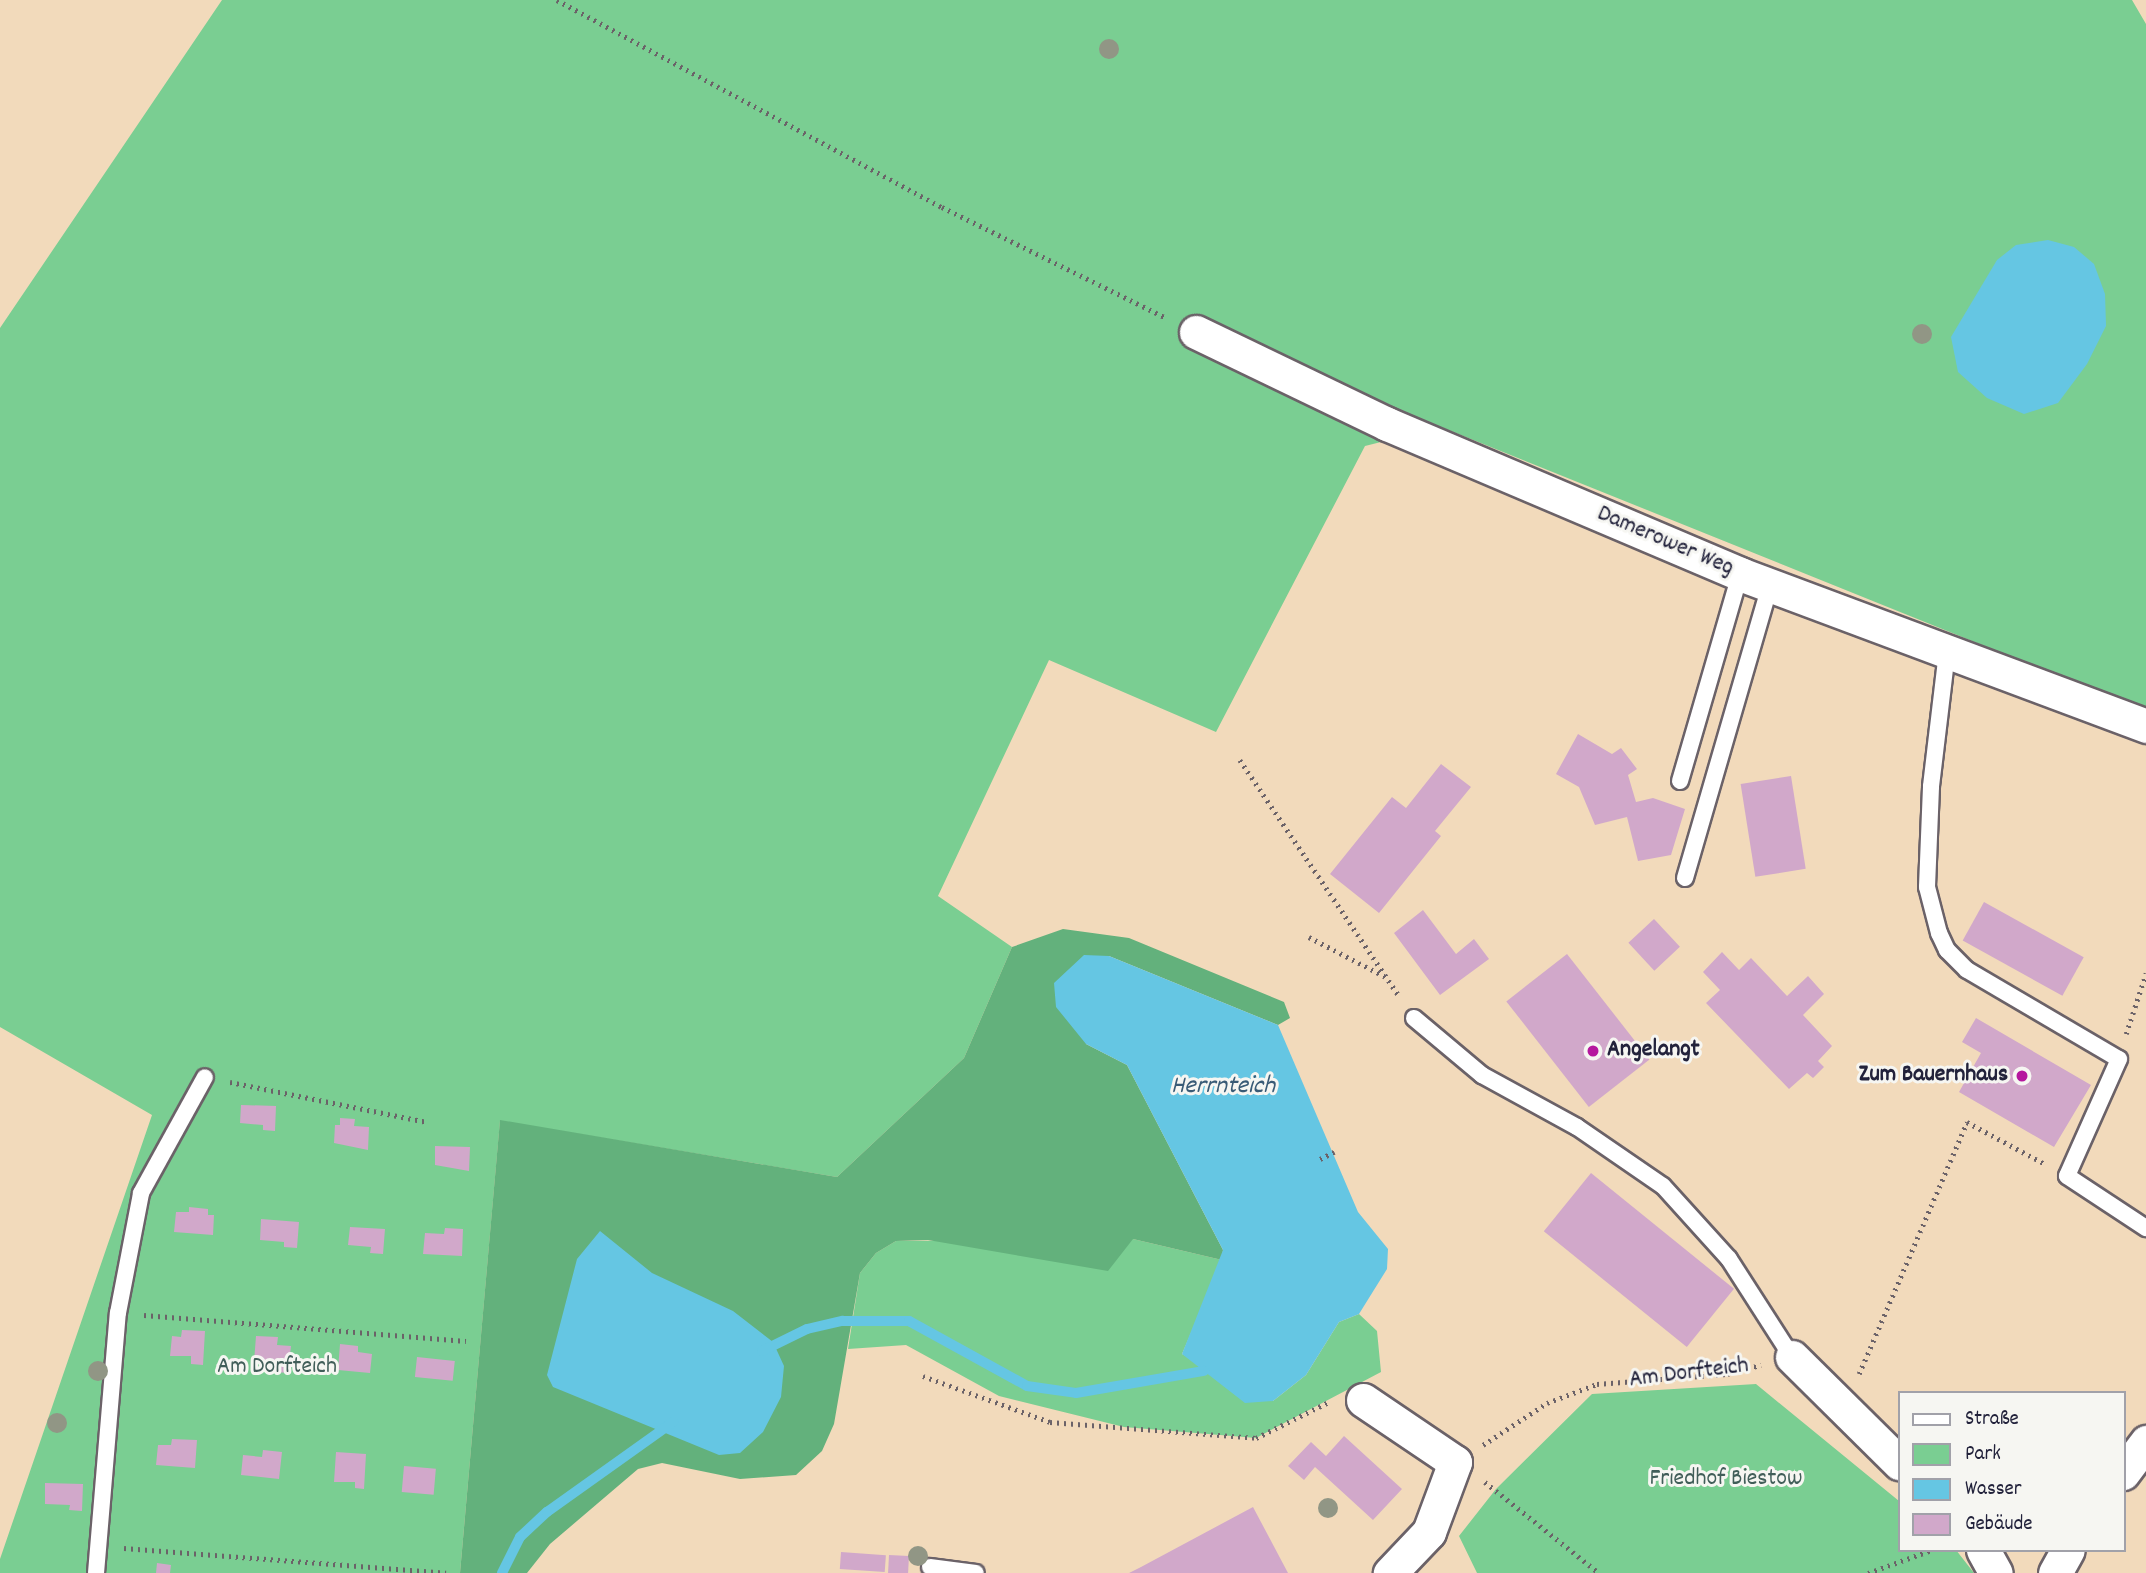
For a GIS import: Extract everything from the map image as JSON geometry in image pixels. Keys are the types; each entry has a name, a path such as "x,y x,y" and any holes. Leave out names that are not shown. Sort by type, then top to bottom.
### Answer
{"street":[{"name":"Damerower Weg","path":"1196,332 1387,424 1755,580 2146,726"},
{"path":"1792,1357 1898,1462"},
{"path":"1363,1400 1455,1462 1429,1532 1390,1573"},
{"path":"2125,1470 2146,1442"},
{"path":"1984,1552 1996,1573"},
{"path":"2055,1573 2067,1552"}],"lane":[{"path":"1680,781 1755,580"},
{"path":"1685,878 1755,580"},
{"path":"1947,652 1931,787 1927,887 1939,933 1947,950 1967,970 2119,1059 2067,1176 2146,1228"},
{"path":"1414,1018 1482,1074 1577,1127 1663,1186 1729,1259 1792,1357"},
{"path":"96,1573 118,1313 141,1193 205,1077"},
{"path":"930,1567 976,1573"}],"path":[{"path":"557,0 942,207 1196,332"},
{"path":"1240,760 1414,1018"},
{"path":"1309,937 1387,978"},
{"path":"2119,1059 2146,973"},
{"path":"205,1077 427,1122"},
{"path":"1844,1409 1967,1122 2067,1176"},
{"path":"1320,1159 1334,1152"},
{"path":"118,1313 466,1341"},
{"name":"Am Dorfteich","path":"1455,1462 1547,1403 1597,1384 1727,1374 1792,1357"},
{"path":"923,1376 1050,1422 1256,1438 1351,1392 1363,1400"},
{"path":"1486,1483 1599,1573"},
{"path":"99,1546 446,1573"},
{"path":"1868,1573 1926,1552"}],"green space":[{"path":"222,0 2132,0 2146,24 2146,711 1441,427 1365,446 1216,732 1049,660 938,896 1012,947 964,1058 837,1177 500,1121 460,1573 0,1573 0,1559 152,1115 0,1027 0,328"},
{"path":"1063,929 1129,938 1284,1002 1290,1018 1278,1025 1109,956 1086,1044 1127,1065 1223,1250 1222,1260 1133,1239 1108,1271 928,1240 896,1241 876,1253 860,1273 834,1424 822,1451 796,1475 740,1479 662,1463 638,1469 550,1544 527,1573 460,1573 500,1120 837,1177 964,1058 1012,947"},
{"path":"1133,1239 1222,1260 1182,1354 1273,1401 1306,1375 1339,1322 1359,1314 1377,1331 1381,1372 1256,1438 1124,1427 999,1396 906,1345 848,1349 860,1273 876,1253 896,1241"},
{"name":"Friedhof Biestow","path":"1756,1384 1898,1500 1898,1552 1958,1552 1974,1573 1477,1573 1459,1536 1496,1489 1592,1394"}],"water":[{"path":"2048,240 2074,247 2094,264 2105,294 2106,326 2087,364 2058,403 2024,414 1987,398 1958,372 1951,337 1997,260 2016,245"},
{"name":"Herrnteich","path":"1084,955 1109,956 1278,1025 1358,1212 1388,1249 1387,1269 1359,1314 1339,1322 1306,1375 1273,1401 1245,1403 1182,1354 1223,1250 1127,1065 1086,1044 1056,1007 1054,983"},
{"path":"600,1231 652,1273 733,1311 773,1342 784,1366 781,1397 763,1432 740,1453 719,1455 553,1387 547,1375 577,1259"}],"building":[{"path":"1578,734 1612,754 1621,748 1637,769 1628,775 1636,802 1653,798 1685,809 1671,855 1638,861 1627,817 1595,825 1579,787 1556,774"},
{"path":"1441,764 1471,787 1435,831 1441,836 1379,913 1330,874 1392,797 1406,808"},
{"path":"1791,776 1806,869 1755,877 1741,784"},
{"path":"1984,902 2084,957 2062,996 1963,940"},
{"path":"1423,910 1456,954 1474,939 1489,959 1440,995 1394,933"},
{"path":"1654,919 1680,947 1654,971 1628,943"},
{"path":"1722,952 1739,970 1751,958 1787,996 1808,976 1824,994 1803,1015 1832,1046 1818,1061 1824,1067 1813,1078 1807,1073 1789,1089 1706,1003 1720,990 1703,972"},
{"path":"1567,954 1649,1060 1589,1107 1506,1001"},
{"name":"Zum Bauernhaus","path":"1976,1018 2091,1085 2054,1147 1959,1092 1981,1053 1962,1042"},
{"path":"241,1105 276,1106 275,1131 263,1130 263,1125 240,1123"},
{"path":"340,1118 355,1119 354,1126 369,1127 368,1150 334,1143 335,1125 340,1125"},
{"path":"435,1146 470,1147 469,1171 435,1165"},
{"path":"1591,1173 1734,1289 1687,1347 1544,1231"},
{"path":"189,1207 208,1209 208,1215 214,1215 213,1235 174,1232 176,1212 189,1212"},
{"path":"261,1219 299,1222 297,1248 284,1247 284,1242 260,1240"},
{"path":"350,1227 385,1229 383,1254 370,1253 371,1247 348,1245"},
{"path":"445,1228 463,1229 462,1256 423,1254 425,1233 444,1234"},
{"path":"182,1330 205,1331 203,1365 191,1364 191,1356 170,1356 172,1336 181,1337"},
{"path":"256,1336 278,1337 277,1345 291,1346 288,1373 275,1372 276,1364 254,1362"},
{"path":"340,1344 358,1346 358,1352 372,1354 370,1373 338,1370"},
{"path":"417,1357 455,1361 453,1381 415,1377"},
{"path":"1344,1436 1402,1489 1373,1520 1315,1467 1304,1480 1288,1466 1311,1442 1326,1456"},
{"path":"172,1439 197,1440 195,1468 156,1465 158,1445 171,1445"},
{"path":"263,1450 282,1452 279,1479 241,1475 243,1455 262,1457"},
{"path":"336,1452 366,1454 364,1489 355,1488 355,1482 334,1482"},
{"path":"404,1466 436,1469 434,1495 402,1492"},
{"path":"45,1483 83,1484 82,1511 69,1510 70,1505 45,1504"},
{"path":"1253,1507 1288,1573 1129,1573 1141,1567"},
{"path":"841,1552 886,1555 885,1572 840,1569"},
{"path":"889,1555 909,1556 908,1573 888,1573"},
{"path":"157,1563 171,1565 170,1573 156,1573"}],"waterway":[{"path":"762,1351 807,1329 843,1321 909,1321 1027,1386 1076,1393 1204,1371"},
{"path":"502,1573 520,1537 547,1512 673,1422"}],"place":[{"name":"Angelangt","path":"1593,1051"},
{"name":"Zum Bauernhaus","path":"2022,1076"}]}
